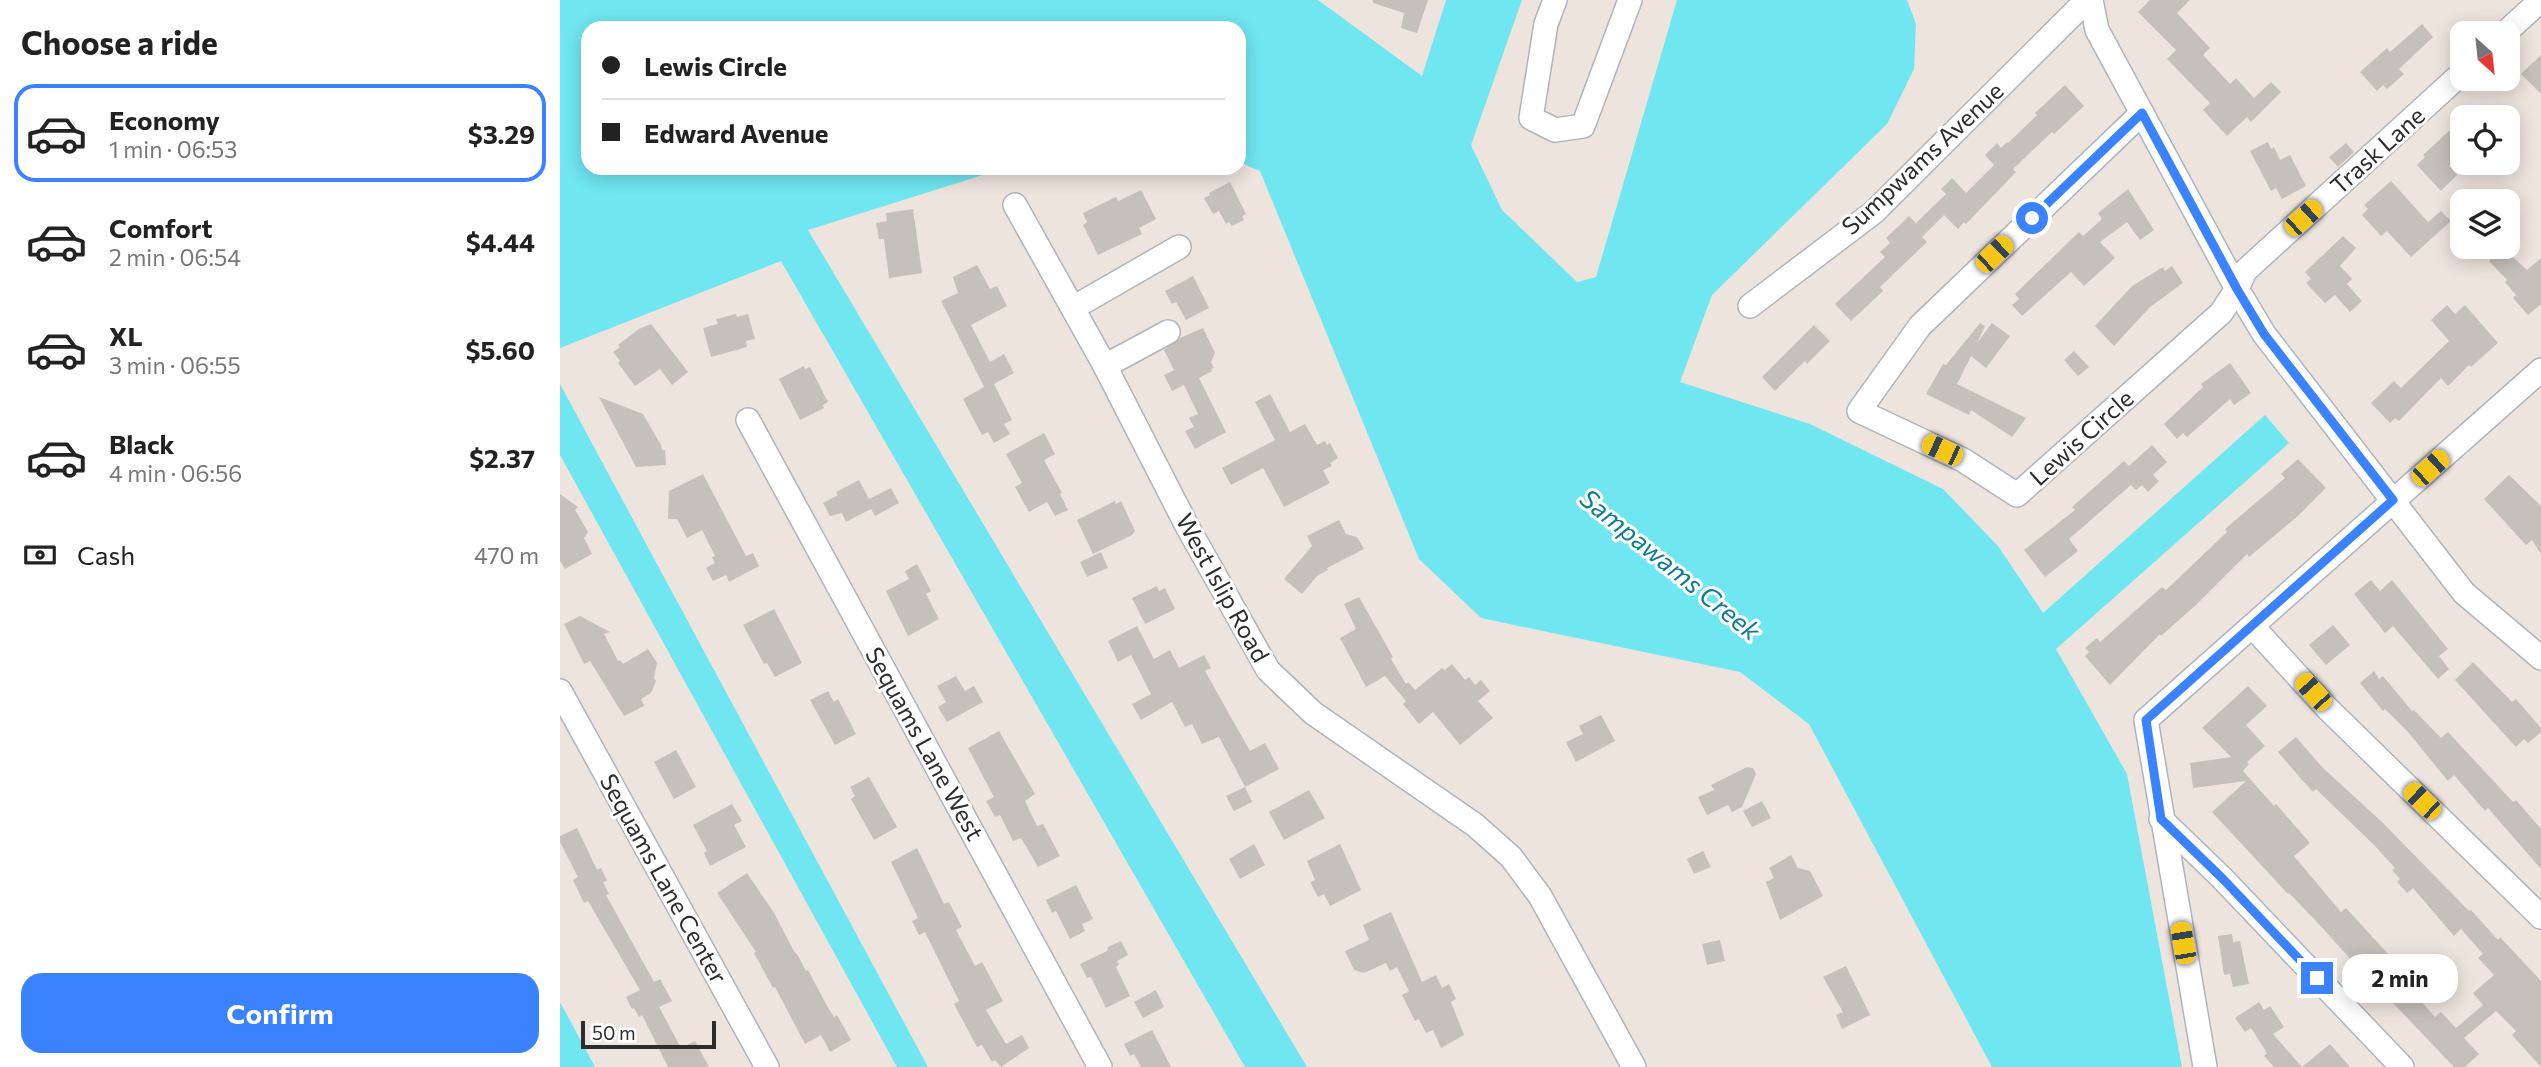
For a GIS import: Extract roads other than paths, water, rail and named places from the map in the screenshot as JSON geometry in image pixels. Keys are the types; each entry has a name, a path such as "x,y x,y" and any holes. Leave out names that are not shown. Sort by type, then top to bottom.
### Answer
{"street":[{"path":"1555,0 1546,24 1531,118 1555,131 1583,126 1630,0"},
{"path":"2089,0 2097,30 2264,334 2463,593 2541,658"},
{"name":"Sumpwams Avenue","path":"1750,306 1874,212 2089,0"},
{"path":"2518,21 2541,0"},
{"name":"Trask Lane","path":"2237,289 2245,271 2450,84"},
{"name":"Lewis Circle","path":"2142,113 1920,326 1859,411 1963,460 2017,495 2221,313 2237,289"},
{"name":"West Islip Road","path":"1015,205 1105,366 1186,526 1268,670 1313,713 1475,825 1511,857 1540,895 1634,1067"},
{"path":"1073,308 1180,247"},
{"path":"1105,366 1168,332"},
{"path":"2205,1067 2146,720 2541,370"},
{"name":"Sequams Lane West","path":"748,420 1100,1067"},
{"path":"2252,626 2328,709 2541,917"},
{"name":"Sequams Lane Center","path":"560,691 767,1067"},
{"path":"2161,819 2222,878 2402,1067"}],"water":[{"name":"Sampawams Creek","path":"560,0 1318,0 1422,76 1446,0 1522,0 1471,145 1502,210 1577,282 1596,277 1677,0 1907,0 1916,24 1914,69 1887,124 1712,295 1680,382 1810,424 1943,489 1998,546 2043,613 2265,415 2289,443 2056,649 2127,774 2182,1067 1992,1067 1809,724 1740,672 1481,618 1419,559 1260,171 1246,165 1246,21 581,21 581,175 983,175 808,230 1307,1067 1245,1067 781,261 560,348"},
{"path":"560,384 928,1067 897,1067 560,455"},
{"path":"560,1002 595,1067 560,1067"}]}
